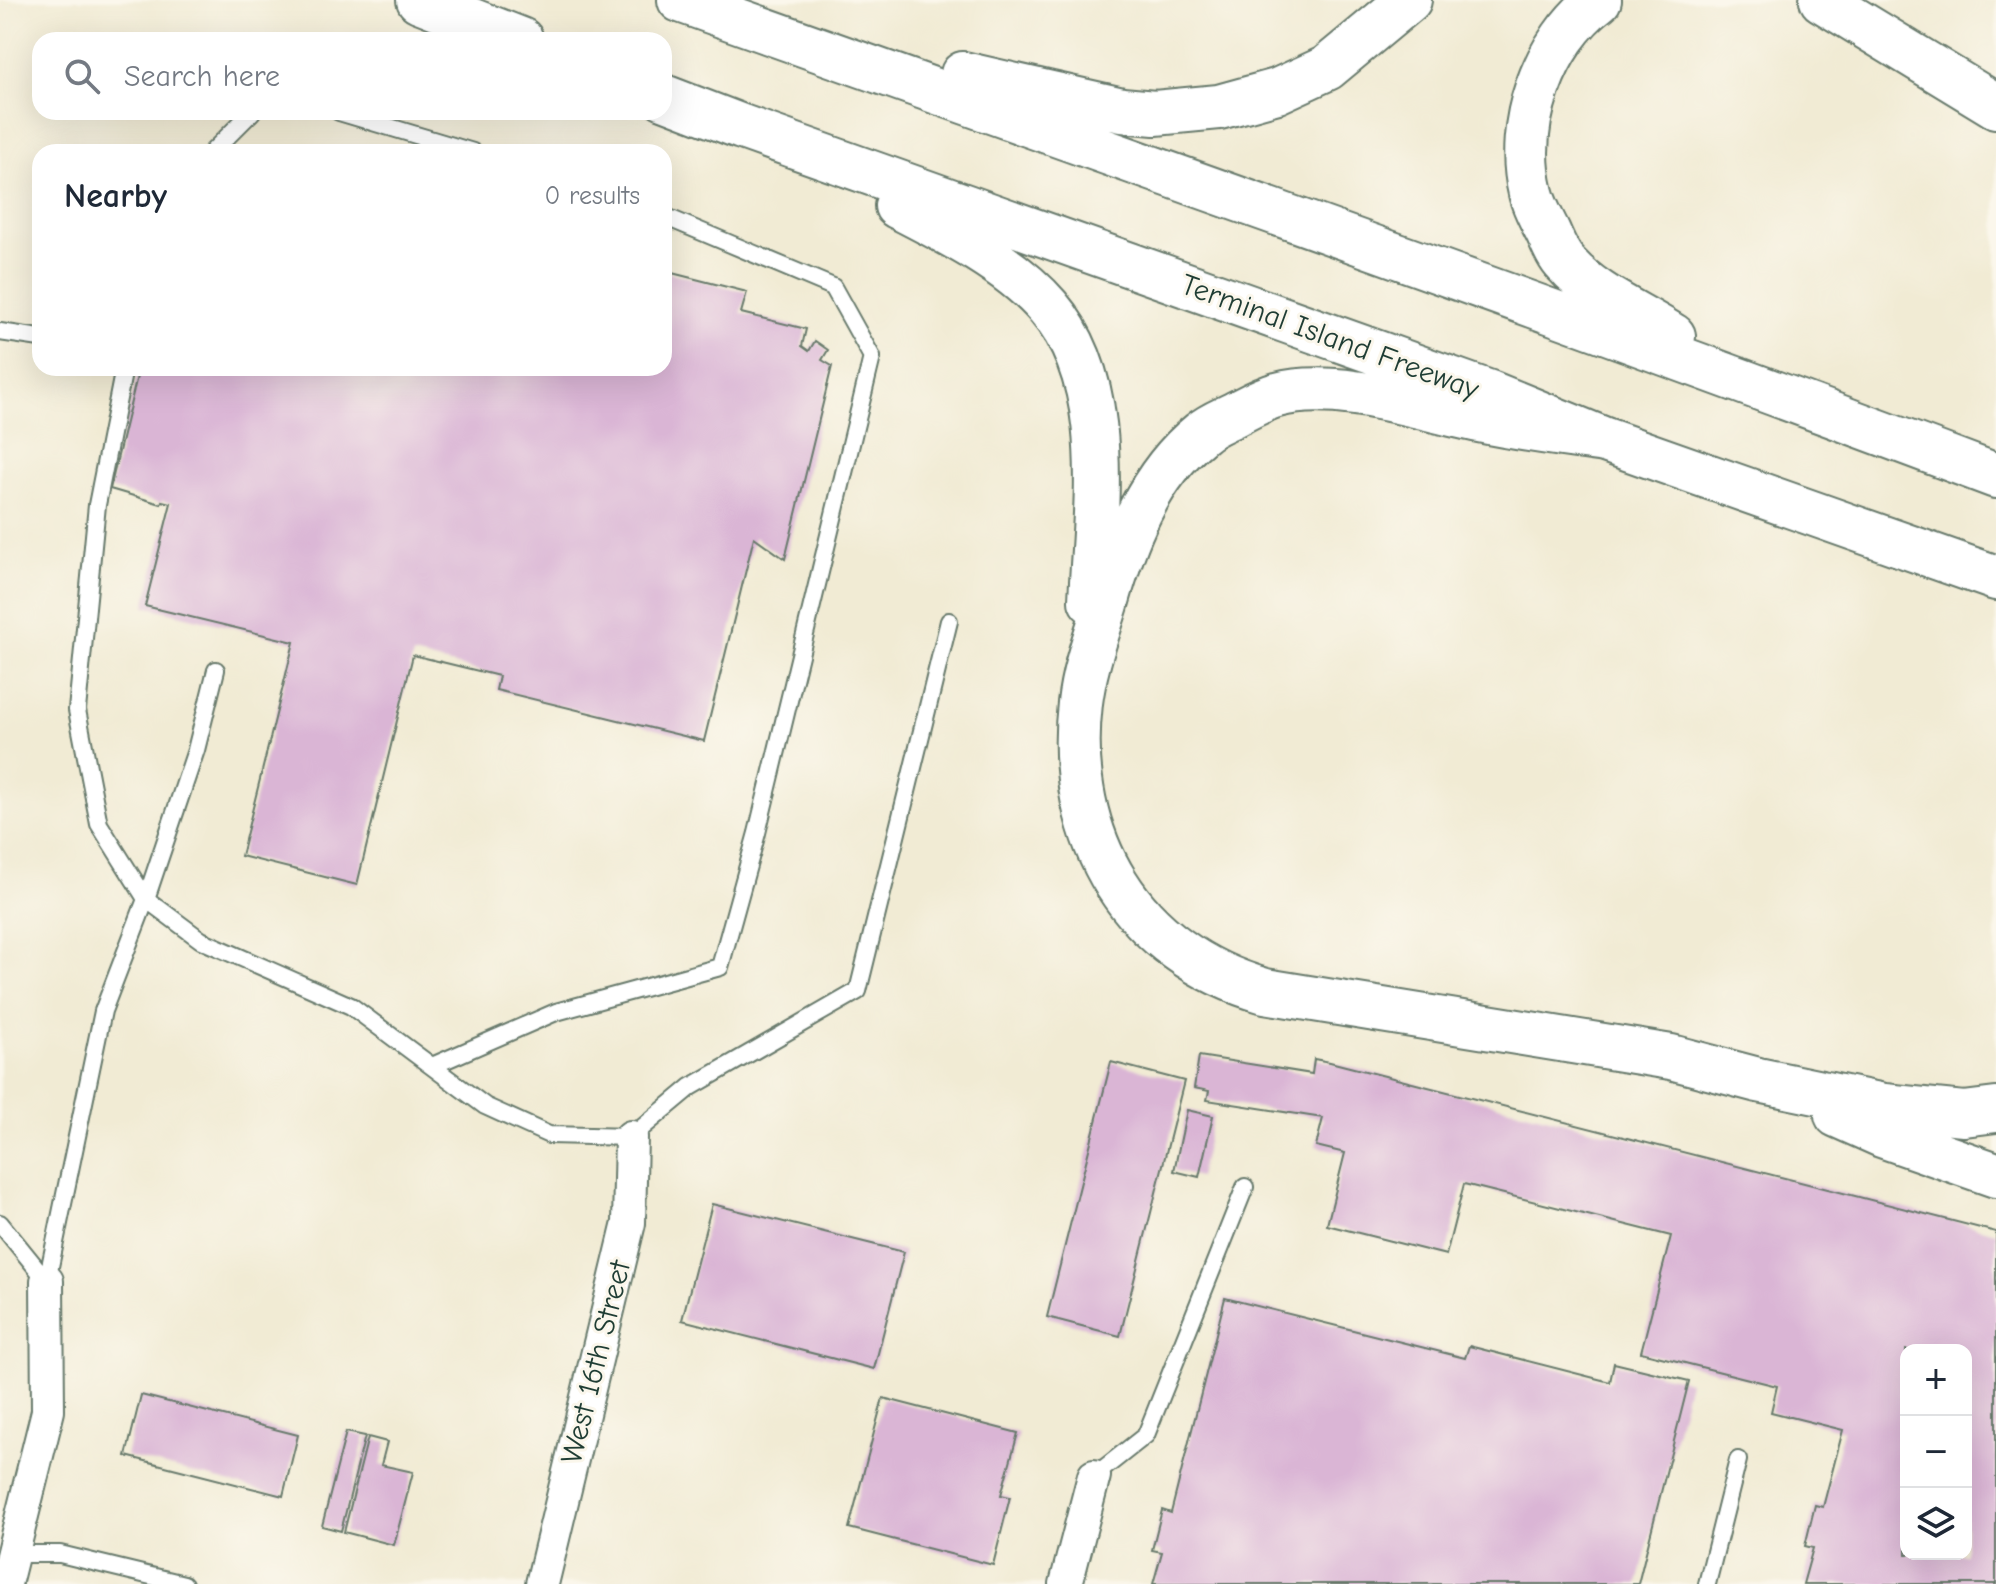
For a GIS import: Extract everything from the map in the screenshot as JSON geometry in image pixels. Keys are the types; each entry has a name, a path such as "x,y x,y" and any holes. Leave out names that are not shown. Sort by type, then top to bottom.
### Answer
{"highway":[{"path":"419,0 501,32"},
{"path":"680,0 1743,380 1996,476"},
{"path":"766,31 1122,110 1155,113 1219,107 1308,79 1338,60 1409,0"},
{"path":"1599,0 1580,15 1553,51 1534,97 1527,141 1531,192 1563,262 1578,277 1743,380"},
{"path":"1822,0 1996,106"},
{"name":"Terminal Island Freeway","path":"672,100 1490,393 1605,440 1996,578"},
{"path":"742,127 973,247 1012,275 1048,307 1063,330 1077,352 1095,425 1097,464 1088,664"},
{"path":"1605,440 1482,421 1331,389 1278,395 1203,431 1172,460 1144,501 1118,561 1088,664 1080,704 1078,764 1083,801 1107,870 1148,924 1168,944 1238,983 1265,991 1671,1057 1758,1080 1884,1106 1964,1114 1996,1110"},
{"path":"1758,1080 1882,1135 1996,1175"}],"street":[{"name":"West 16th Street","path":"542,1584 629,1223 631,1137"},
{"path":"8,1569 48,1411 47,1281"},
{"path":"1066,1584 1094,1476"}],"lane":[{"path":"220,144 244,120"},
{"path":"366,120 446,144"},
{"path":"432,1066 556,1012 720,967 753,848 872,357 833,287 672,219"},
{"path":"0,332 32,337"},
{"path":"122,376 97,505 77,710 99,824 146,899 201,940 351,1006 485,1106 549,1135 631,1137 691,1087 858,991 949,621"},
{"path":"47,1281 103,1011 146,899 196,750 216,670"},
{"path":"1094,1476 1146,1435 1245,1187"},
{"path":"0,1223 47,1281"},
{"path":"1707,1584 1738,1460"},
{"path":"8,1569 60,1554 184,1584"}],"building":[{"path":"672,273 747,292 741,313 806,329 802,346 809,351 815,341 828,350 822,360 832,366 785,559 754,537 704,741 496,690 499,676 413,655 357,885 241,856 294,642 145,606 171,503 162,501 161,504 110,489 137,376 672,376"},
{"path":"1199,1056 1312,1074 1314,1059 1996,1232 1996,1584 1803,1584 1813,1548 1805,1546 1815,1505 1823,1507 1843,1430 1771,1412 1777,1386 1641,1352 1671,1236 1464,1184 1446,1255 1327,1225 1345,1153 1316,1146 1323,1118 1207,1100 1209,1091 1194,1088"},
{"path":"1111,1062 1184,1081 1120,1336 1047,1317"},
{"path":"1187,1110 1213,1116 1199,1177 1174,1171"},
{"path":"712,1204 904,1252 874,1369 682,1320"},
{"path":"1225,1298 1465,1358 1469,1346 1610,1382 1614,1363 1689,1381 1638,1584 1153,1584 1162,1552 1152,1550 1162,1510 1171,1513"},
{"path":"141,1395 298,1435 283,1496 126,1456"},
{"path":"883,1398 1018,1433 1001,1495 1010,1497 993,1565 849,1528"},
{"path":"346,1432 365,1436 341,1531 322,1526"},
{"path":"368,1437 387,1442 381,1465 413,1472 394,1545 344,1532"}]}
